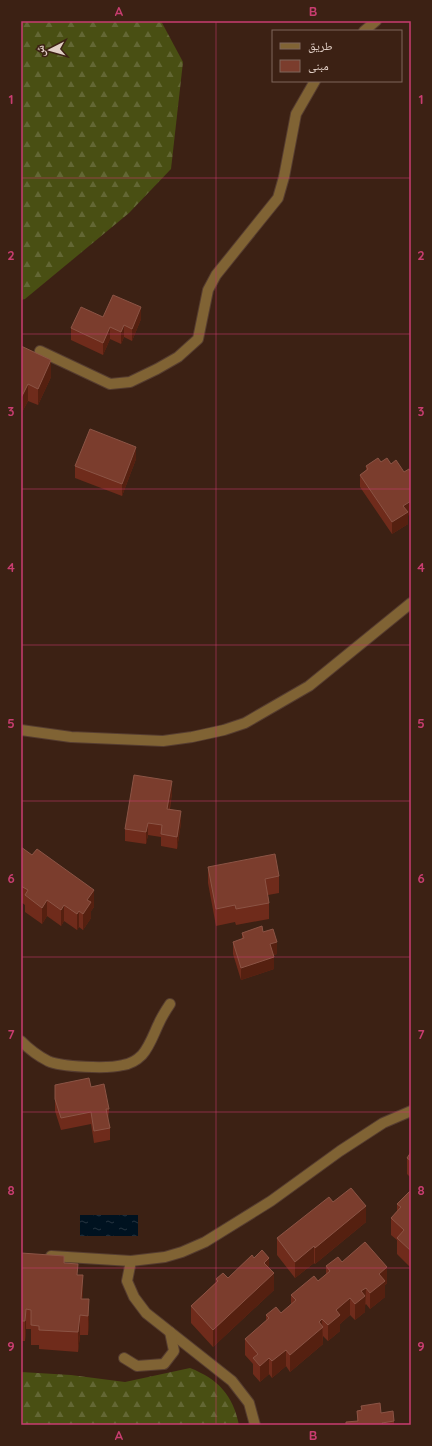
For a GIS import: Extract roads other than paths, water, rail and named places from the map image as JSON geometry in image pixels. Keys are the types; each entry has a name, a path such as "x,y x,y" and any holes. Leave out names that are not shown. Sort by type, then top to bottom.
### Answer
{"street":[{"path":"365,30 376,21"},
{"path":"40,351 110,384 130,382 157,369 178,357 198,339 208,290 213,280 228,258 278,198 284,177 296,114 313,82"},
{"path":"21,730 71,737 163,741 192,737 224,730 245,723 309,686 411,603"},
{"path":"21,1040 28,1048 48,1061 78,1066 98,1067 123,1065 135,1061 142,1055 170,1004"},
{"path":"40,1256 88,1260 132,1261 182,1252 205,1242 270,1201 340,1151 383,1123 411,1111"},
{"path":"132,1261 127,1281 134,1297 146,1313 232,1381 249,1403 255,1425"},
{"path":"124,1358 137,1366 164,1364 174,1351 170,1332"}],"water":[{"path":"80,1215 138,1215 138,1236 80,1236"}]}
